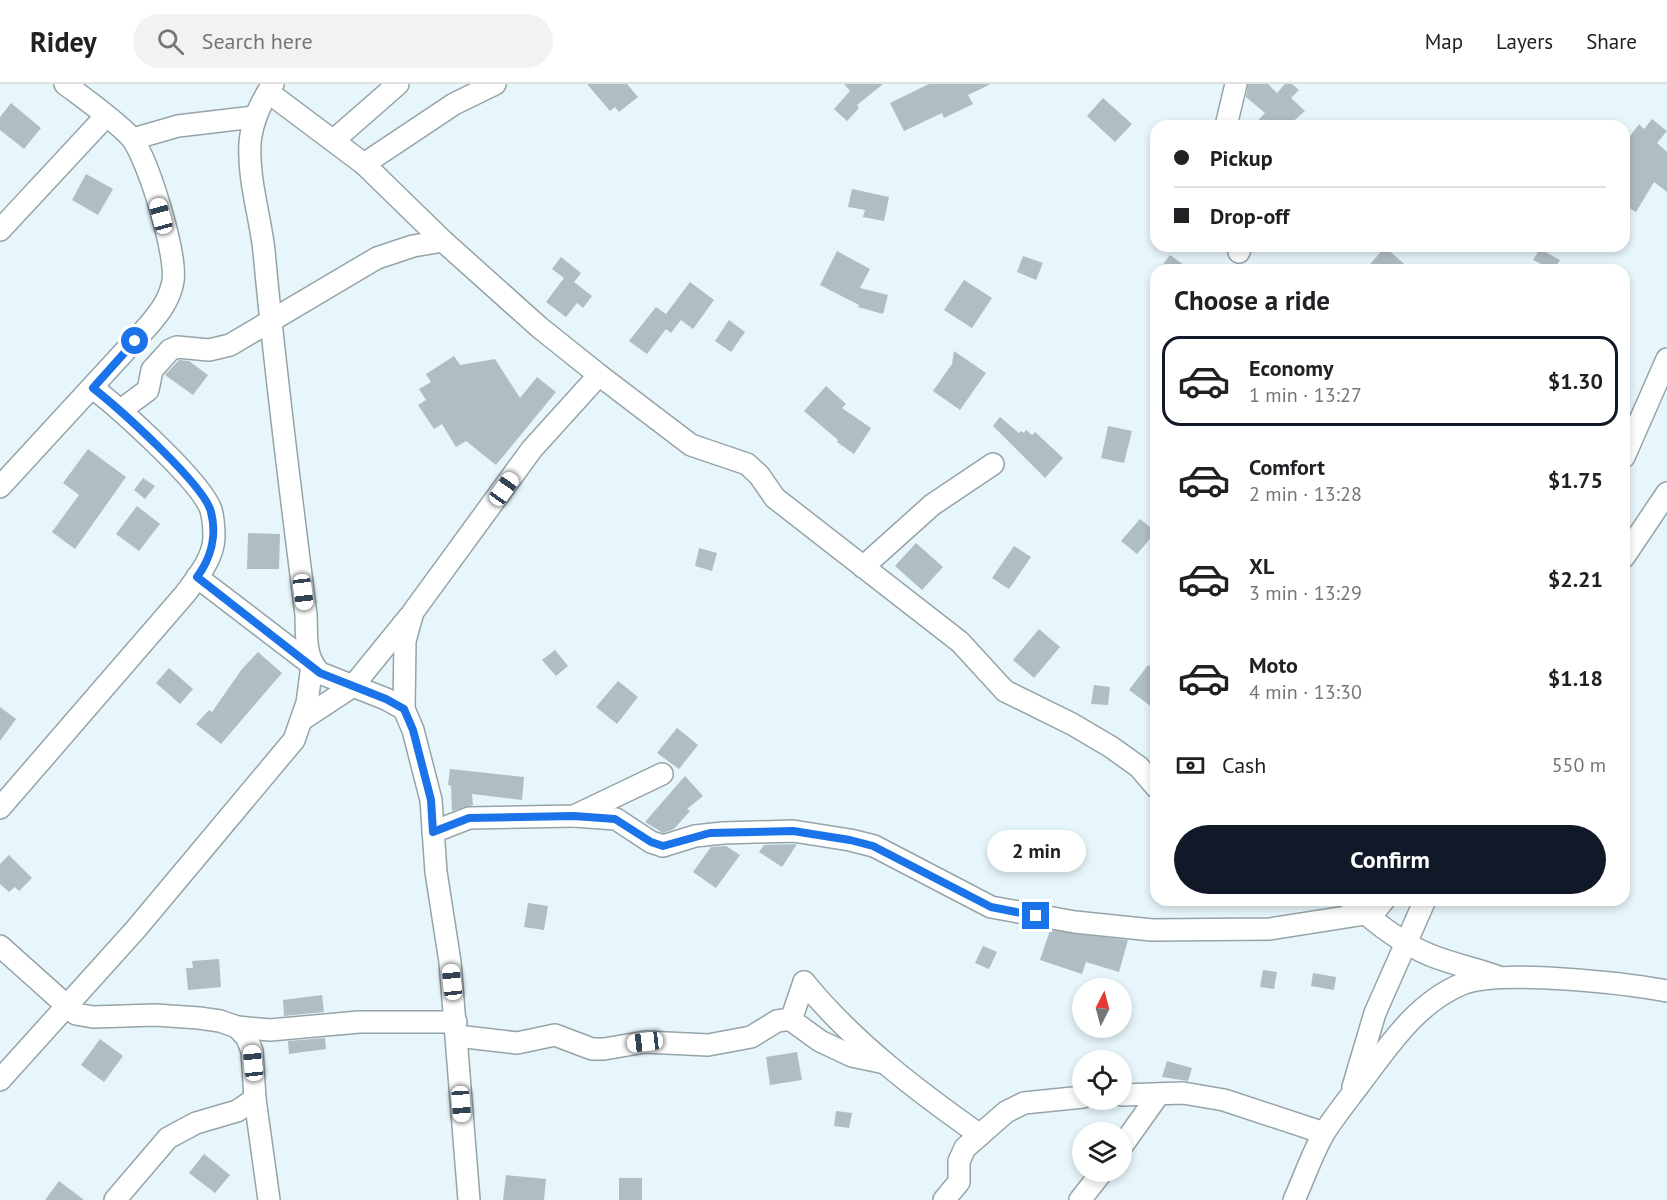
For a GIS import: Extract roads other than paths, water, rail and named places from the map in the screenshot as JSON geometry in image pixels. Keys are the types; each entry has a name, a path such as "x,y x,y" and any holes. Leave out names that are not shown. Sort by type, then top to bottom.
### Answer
{"street":[{"path":"0,487 93,388 166,303 173,280 172,256 150,177 133,139 65,84"},
{"path":"334,140 398,84"},
{"path":"364,164 454,104 495,84"},
{"path":"1227,120 1236,84"},
{"path":"0,1080 136,929 294,740 303,719 312,665 308,653 306,615 263,247 251,176 250,143 254,117 271,88 364,164 443,241 539,327 599,375 691,445 747,464 759,475 775,498 960,642 1005,692 1072,724 1111,747 1139,767 1150,780"},
{"path":"0,230 106,116"},
{"path":"133,139 178,126 254,117"},
{"path":"121,410 147,390 152,370 170,350 177,347 209,350 230,345 377,258 413,246 443,241"},
{"path":"1630,443 1667,359"},
{"path":"303,719 353,686 414,612 532,448 599,375"},
{"path":"0,808 197,577 205,566 214,539 211,509 195,485 121,410 93,388"},
{"path":"863,567 932,504 993,464"},
{"path":"1630,549 1667,493"},
{"path":"197,577 320,673 386,699 404,709"},
{"path":"414,612 405,641 404,709 413,730 431,800 436,872 450,962 457,1029 469,1200"},
{"path":"574,816 662,774"},
{"path":"433,832 469,818 574,816 615,819 651,842 663,846 695,836 793,831 873,846 991,907 1075,922 1152,930 1270,929 1357,907 1376,910 1379,906"},
{"path":"1351,1097 1362,1050 1375,1013 1422,906"},
{"path":"1357,907 1406,943 1430,955 1503,978"},
{"path":"0,946 65,1006 84,1016 155,1015 199,1018 220,1021 237,1028 270,1030 358,1022 457,1029 517,1043 555,1035 592,1049 645,1042 708,1045 744,1039 777,1021 791,1020 820,1041 852,1056 885,1063"},
{"path":"1294,1200 1324,1133 1399,1032 1420,1011 1463,984 1503,978 1636,985 1667,991"},
{"path":"791,1020 804,982 827,1010 885,1063 980,1135"},
{"path":"237,1028 247,1038 252,1051 255,1099 269,1200"},
{"path":"1132,1095 1183,1093 1224,1100 1324,1133"},
{"path":"1132,1132 1159,1094"},
{"path":"944,1200 958,1182 959,1161 965,1148 1006,1112 1024,1102 1072,1098"},
{"path":"115,1200 168,1138 196,1123 237,1111 255,1099"},
{"path":"1080,1200 1094,1182"}]}
